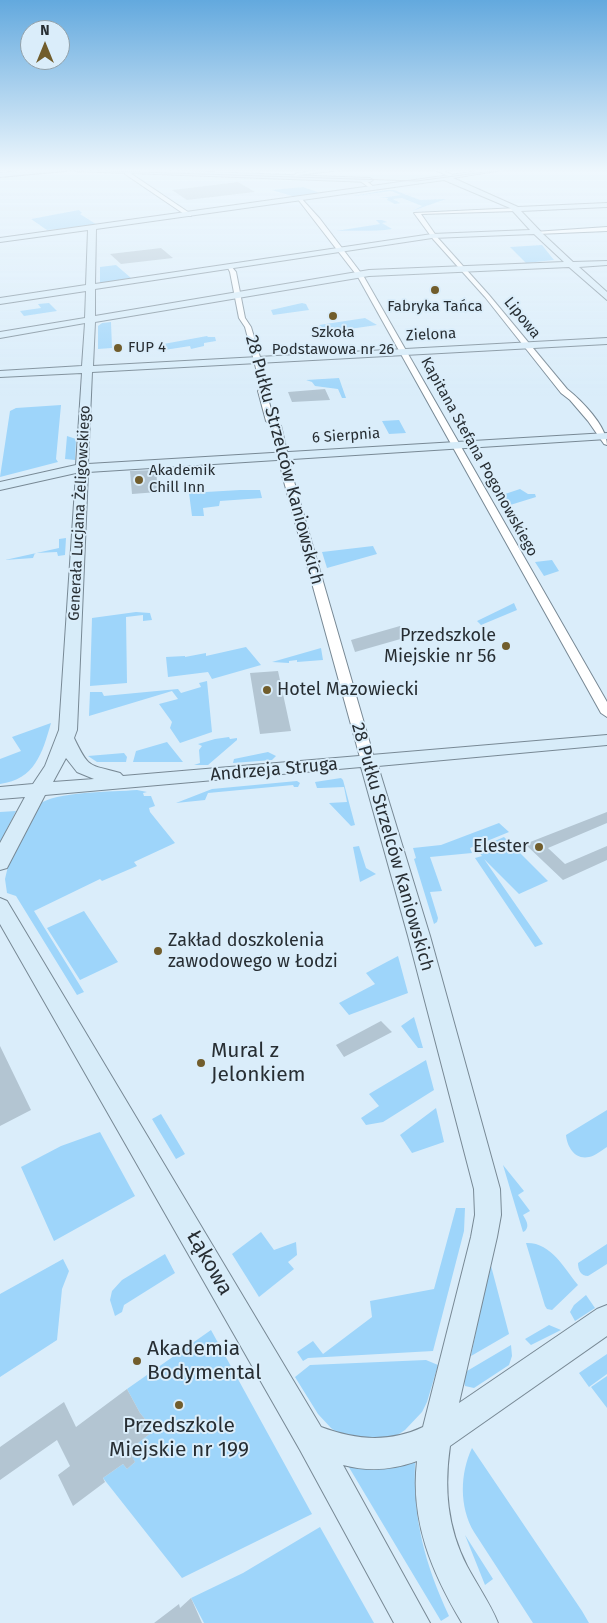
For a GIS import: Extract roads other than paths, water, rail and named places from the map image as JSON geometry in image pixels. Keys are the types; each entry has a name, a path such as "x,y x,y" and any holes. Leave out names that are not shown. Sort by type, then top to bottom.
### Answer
{"street":[{"name":"Generała Lucjana Żeligowskiego","path":"39,790 54,766 68,730 76,613 92,245"},
{"name":"Kapitana Stefana Pogonowskiego","path":"336,245 358,275 393,332 607,713"},
{"path":"0,301 375,245"},
{"name":"Lipowa","path":"441,245 483,291 526,345 596,424 606,438"},
{"path":"550,245 607,297"},
{"path":"0,335 358,275 552,265 568,262 607,263"},
{"name":"28 Pułku Strzelców Kaniowskich","path":"229,266 242,318 248,327 256,360 266,387 262,392 270,420 277,426 284,452 283,456 419,936 487,1188 488,1215 484,1237 436,1438"},
{"name":"Zielona","path":"0,374 201,370 245,365 256,360 607,340"},
{"name":"Zielona","path":"0,381 86,373"},
{"name":"6 Sierpnia","path":"0,486 61,470 82,468 455,445 606,438"},
{"path":"66,739 75,760 81,767 93,773 109,775 127,782"},
{"name":"Andrzeja Struga","path":"0,793 607,740"},
{"path":"0,863 39,790"},
{"name":"Łąkowa","path":"0,906 312,1439 413,1623"},
{"path":"312,1439 355,1453 381,1455 408,1450 436,1438 607,1319"},
{"path":"436,1438 430,1496 434,1522 446,1561 481,1623"}],"place":[{"name":"Fabryka Tańca","path":"435,290"},
{"name":"Szkoła Podstawowa nr 26","path":"333,316"},
{"name":"FUP 4","path":"118,348"},
{"name":"Akademik Chill Inn","path":"139,480"},
{"name":"Przedszkole Miejskie nr 56","path":"506,646"},
{"name":"Hotel Mazowiecki","path":"267,690"},
{"name":"Elester","path":"539,847"},
{"name":"Zakład doszkolenia zawodowego w Łodzi","path":"158,951"},
{"name":"Mural z Jelonkiem","path":"201,1063"},
{"name":"Akademia Bodymental","path":"137,1361"},
{"name":"Przedszkole Miejskie nr 199","path":"179,1405"}]}
